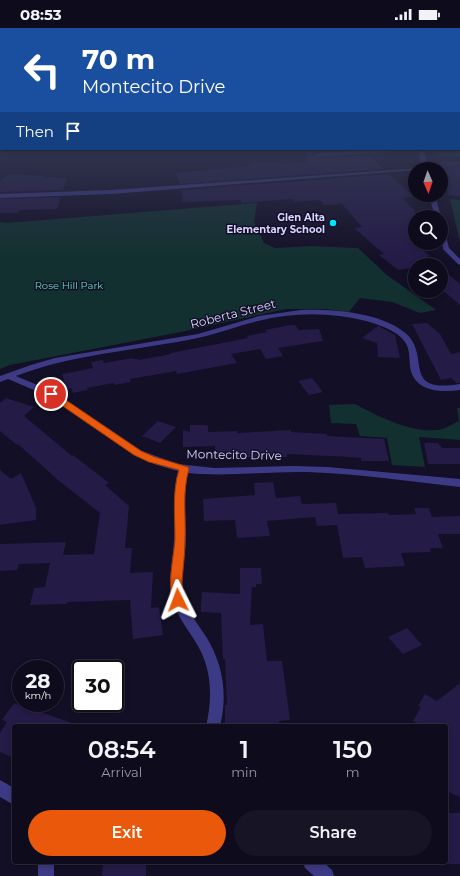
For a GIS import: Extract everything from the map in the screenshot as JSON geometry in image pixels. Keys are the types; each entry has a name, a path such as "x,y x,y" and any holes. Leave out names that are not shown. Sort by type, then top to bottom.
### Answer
{"street":[{"path":"0,196 112,192 265,181"},
{"path":"447,250 460,263"},
{"name":"Roberta Street","path":"4,377 55,361 199,335 259,318 314,312 342,314 374,321 393,329 407,339 414,349 415,370 418,380 439,390 460,387"},
{"name":"Montecito Drive","path":"4,377 51,394 138,453 152,460 184,469 307,469 346,471 460,483"},
{"path":"184,469 181,480 179,502 180,539 177,584 178,600 186,618 202,641 213,664 219,686 214,724"},
{"path":"0,788 12,797"},
{"path":"46,864 46,876"},
{"path":"313,864 326,876"}],"green space":[{"path":"450,199 460,200 460,242"},
{"name":"Rose Hill Park","path":"257,203 254,222 264,243 275,248 310,246 358,248 387,275 408,290 408,298 419,298 436,310 420,313 392,302 360,298 349,312 325,309 286,309 181,332 10,365 0,369 0,222 6,223"},
{"path":"355,404 394,423 416,429 427,430 442,429 459,421 457,408 460,408 460,440 419,437 425,467 392,465 387,438 360,436 356,424 331,423 329,405"}],"building":[{"path":"0,181 66,181 63,190 0,192"},
{"path":"179,181 227,181 180,184"},
{"path":"304,181 396,181 408,191 408,198 402,198 414,210 408,210 408,250 422,250 430,256 427,256 430,258 408,258 408,268 398,270 379,255 384,254 354,228 362,227 342,204 324,205 320,200 294,202 292,199 242,203 240,200 183,202 181,190"},
{"path":"448,181 460,181 460,196 449,195"},
{"path":"61,197 57,209 19,210 17,213 0,213 0,199"},
{"path":"448,274 460,284 460,305 448,295"},
{"path":"427,323 440,334 451,354 460,352 460,383 457,383 451,378 441,380 412,324"},
{"path":"295,325 299,330 319,329 323,341 278,348 283,356 266,359 260,349 231,354 237,363 177,374 176,371 130,379 131,382 114,385 113,383 87,388 88,390 73,393 71,388 67,389 62,374 93,368 91,362 103,360 104,363 132,358 138,360 171,354 248,338 247,336 267,332 265,330"},
{"path":"378,326 395,335 400,358 378,357 377,343 362,338"},
{"path":"312,378 323,392 309,395 298,381"},
{"path":"6,398 34,407 24,416 72,456 73,455 109,483 105,485 129,506 125,548 132,548 130,573 153,572 151,608 159,607 163,635 133,639 130,600 30,605 34,588 45,587 50,563 19,564 17,570 0,571 0,544 66,542 63,555 94,554 100,513 58,480 18,444 17,445 0,431 0,403"},
{"path":"158,421 176,427 160,443 142,436"},
{"path":"190,425 206,425 208,426 208,432 237,431 237,433 291,430 291,432 327,434 327,436 384,439 389,461 361,461 361,458 287,454 287,457 215,457 215,446 183,447 183,430 190,432"},
{"path":"424,443 438,443 442,448 460,448 460,464 428,464"},
{"path":"0,470 11,479 21,473 36,508 36,520 0,525"},
{"path":"273,482 276,498 300,496 302,504 336,503 338,514 416,514 414,508 429,508 432,517 460,516 460,534 438,534 443,548 430,548 431,552 401,553 405,566 365,568 362,557 343,558 337,525 317,526 315,517 267,521 270,536 237,538 235,520 204,521 203,499 255,495 254,483"},
{"path":"240,568 261,568 262,584 256,584 256,587 252,587 250,625 263,624 267,661 282,661 290,720 279,721 279,724 225,724 225,705 227,705 221,613 201,612 202,592 240,594"},
{"path":"407,628 422,645 403,654 388,637"},
{"path":"460,683 460,797 448,792 448,724 419,724 413,721 421,707 418,706 425,694 437,701"},
{"path":"12,706 12,712 40,712 75,724 12,724 12,757 0,752 0,733 7,722 2,720"},
{"path":"448,813 460,813 460,864 448,864"},
{"path":"103,864 146,864 146,876 102,876"}],"place":[{"name":"Glen Alta Elementary School","path":"333,223"}],"route":[{"path":"51,394 138,453 152,460 184,469 181,480 179,502 180,539 177,584 178,600"}]}
